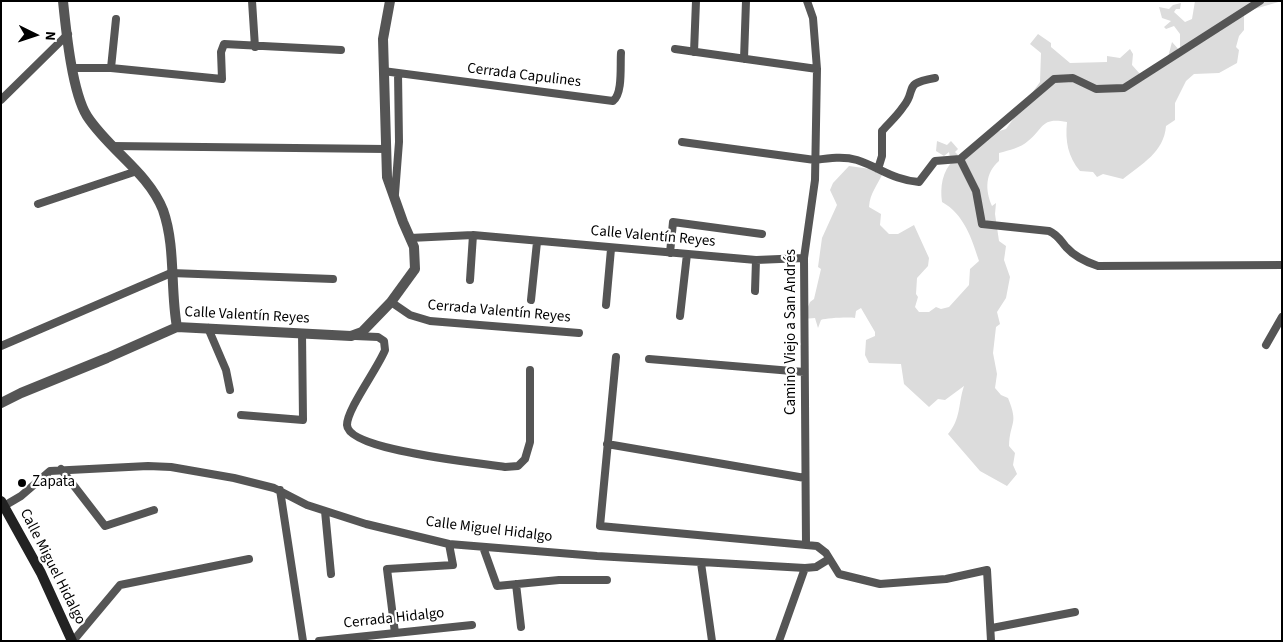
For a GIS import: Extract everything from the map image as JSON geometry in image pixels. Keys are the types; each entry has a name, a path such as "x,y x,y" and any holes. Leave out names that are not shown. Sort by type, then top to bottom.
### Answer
{"main road":[{"name":"Calle Miguel Hidalgo","path":"3,504 41,573 72,641"}],"street":[{"path":"63,1 73,68 79,94 87,116 112,146 137,171 153,191 163,210 168,230 177,327"},
{"path":"252,1 255,47"},
{"path":"350,336 362,332 391,302 415,269 414,247 394,201 387,177 382,38 390,1"},
{"path":"694,52 696,1"},
{"path":"744,59 746,1"},
{"name":"Camino Viejo a San Andrés","path":"806,544 804,258 815,180 817,70 813,18 807,1"},
{"path":"682,142 815,160 833,158 856,160 903,181 919,182 935,161 960,159 1054,79 1073,78 1096,90 1124,88 1260,1"},
{"path":"111,68 116,19"},
{"path":"1,100 68,34"},
{"path":"73,68 111,68 222,79 222,46 228,44 255,47 341,50"},
{"path":"675,49 817,70"},
{"name":"Cerrada Capulines","path":"383,71 613,101 618,92 621,53"},
{"path":"394,201 399,142 398,73"},
{"path":"878,169 882,156 882,131 905,106 910,90 918,81 935,78"},
{"path":"112,146 386,149"},
{"path":"960,159 976,191 982,224 1049,231 1056,234 1065,246 1085,262 1098,266 1282,265"},
{"path":"38,204 137,171"},
{"path":"670,253 673,222 762,234"},
{"path":"470,280 473,234"},
{"name":"Calle Valentín Reyes","path":"410,238 473,234 537,242 756,260 804,258"},
{"path":"532,300 537,242"},
{"path":"606,305 611,248"},
{"path":"680,316 687,254"},
{"path":"755,291 756,260"},
{"path":"1,346 171,273 333,279"},
{"name":"Cerrada Valentín Reyes","path":"391,302 410,315 430,321 579,333"},
{"path":"1266,345 1282,317"},
{"name":"Calle Valentín Reyes","path":"1,403 177,327 350,336"},
{"path":"208,328 226,370 230,390"},
{"path":"241,415 303,420 302,333"},
{"path":"350,336 378,337 384,341 385,350 350,414 347,425 350,433 357,438 392,449 505,466 518,466 526,459 530,442 530,370"},
{"path":"616,357 600,526 817,546 826,553 839,574 880,584 946,579 986,570 992,628 991,641"},
{"path":"649,359 804,372"},
{"path":"607,444 805,478"},
{"name":"Calle Miguel Hidalgo","path":"3,504 21,496 50,471 61,469 171,467 234,478 280,490 306,505 380,528 449,544 805,568"},
{"path":"61,469 105,526 154,510"},
{"path":"280,490 303,641"},
{"path":"325,511 331,574"},
{"path":"395,633 387,569 453,565 449,544"},
{"path":"483,547 497,586 560,580 607,580"},
{"path":"72,641 120,585 249,559"},
{"path":"779,641 805,568 816,567 829,559"},
{"path":"701,562 712,641"},
{"path":"516,584 521,627"},
{"path":"992,628 1075,612"},
{"name":"Cerrada Hidalgo","path":"319,641 472,625"}],"shaded area":[{"path":"1195,1 1282,1 1244,12 1244,30 1239,36 1236,47 1239,50 1237,63 1219,73 1194,74 1186,81 1175,103 1175,120 1166,126 1161,143 1151,157 1123,179 1103,174 1097,177 1093,172 1080,171 1068,148 1066,136 1067,122 1052,121 1044,124 1022,145 999,153 999,161 989,176 988,194 992,206 996,203 995,214 999,241 1006,246 1004,260 1010,277 1006,298 997,312 1000,324 996,327 993,353 997,374 995,388 1001,395 1008,398 1013,413 1009,446 1015,453 1013,465 1017,474 1007,486 980,471 948,434 957,417 964,386 945,400 938,399 929,407 904,384 901,364 869,363 865,355 866,340 875,336 875,332 861,308 856,311 855,318 821,320 818,328 815,318 803,319 810,302 814,299 821,269 818,267 822,238 837,205 830,190 833,183 849,166 878,170 883,173 872,194 869,207 881,214 880,225 889,234 898,234 914,225 929,258 928,266 917,278 916,294 918,297 915,307 919,312 929,312 936,307 941,309 949,307 969,285 970,269 979,261 962,220 950,207 942,202 941,191 944,174 954,160 950,158 949,152 944,156 936,151 937,141 947,145 951,141 958,149 955,152 959,156 996,132 1006,129 1040,82 1041,53 1030,44 1038,34 1051,43 1051,47 1070,63 1107,62 1107,56 1120,58 1130,49 1133,54 1132,65 1140,74 1150,74 1153,64 1156,69 1168,57 1172,42 1180,51 1180,34 1174,26 1166,29 1164,27 1171,21 1162,18 1159,7 1169,9 1173,5 1181,3 1180,9 1176,9 1174,12 1185,22 1192,19"}],"place":[{"name":"Zapata","path":"22,483"}]}
